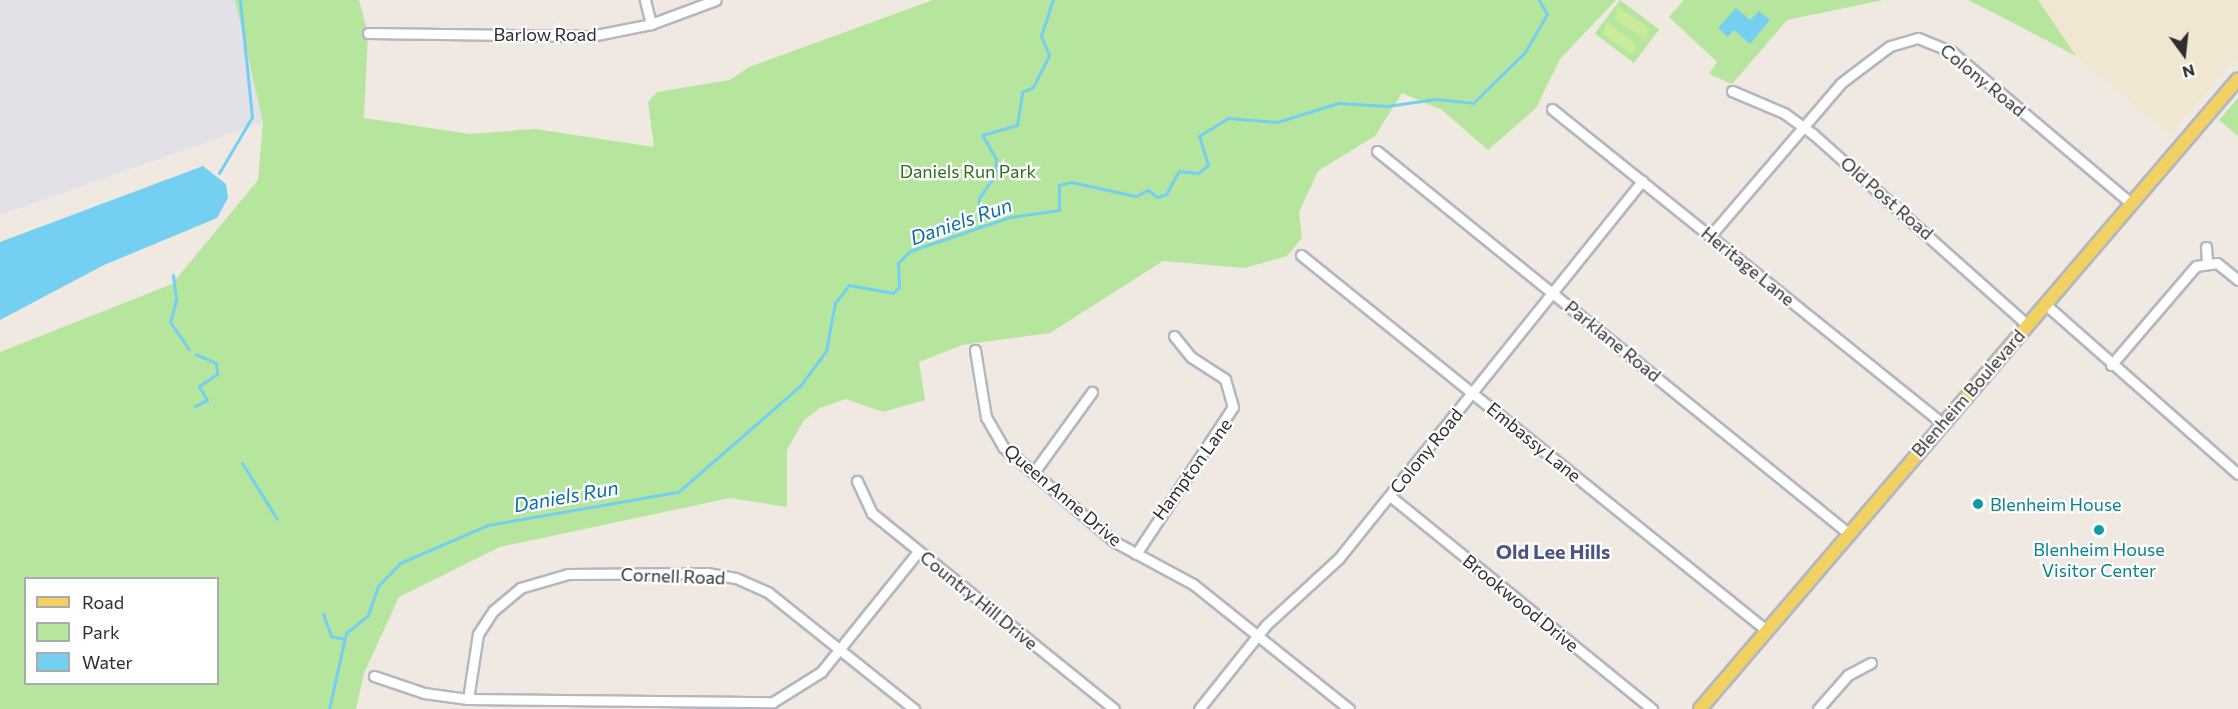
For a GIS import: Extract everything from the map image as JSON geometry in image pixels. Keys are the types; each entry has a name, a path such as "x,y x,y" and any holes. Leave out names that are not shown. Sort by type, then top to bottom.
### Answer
{"main road":[{"name":"Blenheim Boulevard","path":"1700,709 1848,532 2238,79"}],"street":[{"path":"645,0 651,24"},
{"name":"Barlow Road","path":"368,33 578,36 651,24 716,0"},
{"name":"Colony Road","path":"1710,236 1841,83 1890,46 1926,38 1952,52 2131,202"},
{"name":"Old Post Road","path":"1732,91 1803,127 2027,325"},
{"name":"Heritage Lane","path":"1552,109 1942,423"},
{"name":"Parklane Road","path":"1377,151 1848,532"},
{"name":"Colony Road","path":"1199,709 1258,636 1339,558 1642,181"},
{"path":"2206,248 2207,261"},
{"name":"Embassy Lane","path":"1301,255 1766,630"},
{"path":"2112,365 2193,268 2207,261"},
{"path":"2207,261 2238,280"},
{"path":"2045,304 2238,474"},
{"name":"Hampton Lane","path":"1136,554 1233,407 1225,378 1191,357 1174,336"},
{"name":"Queen Anne Drive","path":"975,350 990,427 1034,471 1136,554 1193,584 1349,709"},
{"path":"1034,471 1092,392"},
{"name":"Country Hill Drive","path":"856,481 872,513 1114,709"},
{"name":"Brookwood Drive","path":"1390,496 1652,709"},
{"path":"374,676 424,693 468,699 759,705 809,684 841,649 918,552"},
{"name":"Cornell Road","path":"468,699 470,662 485,623 520,588 556,576 723,575 769,594 914,709"},
{"path":"1818,709 1848,675 1871,663"}],"shaded area":[{"path":"0,0 235,0 263,122 0,215"},
{"path":"2009,0 2238,0 2238,56 2170,135"}],"green space":[{"name":"Daniels Run Park","path":"235,0 359,0 368,33 364,118 470,134 535,129 654,147 648,102 657,92 730,80 749,67 933,0 1616,0 1560,59 1536,108 1488,150 1442,110 1402,93 1375,136 1318,171 1299,212 1302,238 1287,256 1244,268 1163,261 1050,333 962,345 919,362 925,400 883,412 846,399 820,408 804,420 787,450 787,507 730,498 500,547 399,597 364,673 356,709 0,709 0,352 172,284 258,180 263,122"},
{"path":"1620,0 1659,29 1634,63 1595,34"},
{"path":"1684,0 1883,0 1787,20 1732,84 1709,74 1717,62 1669,17"},
{"path":"1968,0 2038,0 2076,56 2000,16"},
{"path":"1618,7 1649,28 1646,40 1615,19"},
{"path":"1606,22 1636,43 1633,55 1603,34"},
{"path":"2238,98 2238,136 2219,120"}],"water":[{"path":"1736,8 1750,20 1759,11 1770,20 1750,44 1734,30 1728,37 1718,28"},
{"path":"203,166 226,184 228,198 217,218 104,265 0,320 0,242"}],"waterway":[{"path":"219,173 252,117 240,0"},
{"path":"979,227 979,198 995,175 996,159 982,135 1017,125 1022,92 1033,87 1049,55 1041,36 1053,0"},
{"name":"Daniels Run","path":"329,709 346,633 368,615 378,586 400,563 488,525 678,492 800,386 826,351 835,303 849,285 893,293 899,287 898,263 910,251 1010,217 1059,210 1059,185 1071,182 1136,196 1148,190 1157,197 1166,194 1179,171 1198,173 1208,165 1199,136 1228,118 1277,122 1338,103 1387,106 1436,99 1473,103 1525,52 1547,14 1539,0"},
{"path":"173,275 176,300 170,322 189,349"},
{"path":"195,406 207,400 199,386 217,374 216,363 196,354"},
{"path":"242,463 277,519"},
{"path":"323,614 331,636 344,639"}],"place":[{"name":"Blenheim House","path":"1978,504"},
{"name":"Blenheim House Visitor Center","path":"2099,530"}],"district":[{"name":"Old Lee Hills","path":"1553,551"}]}
